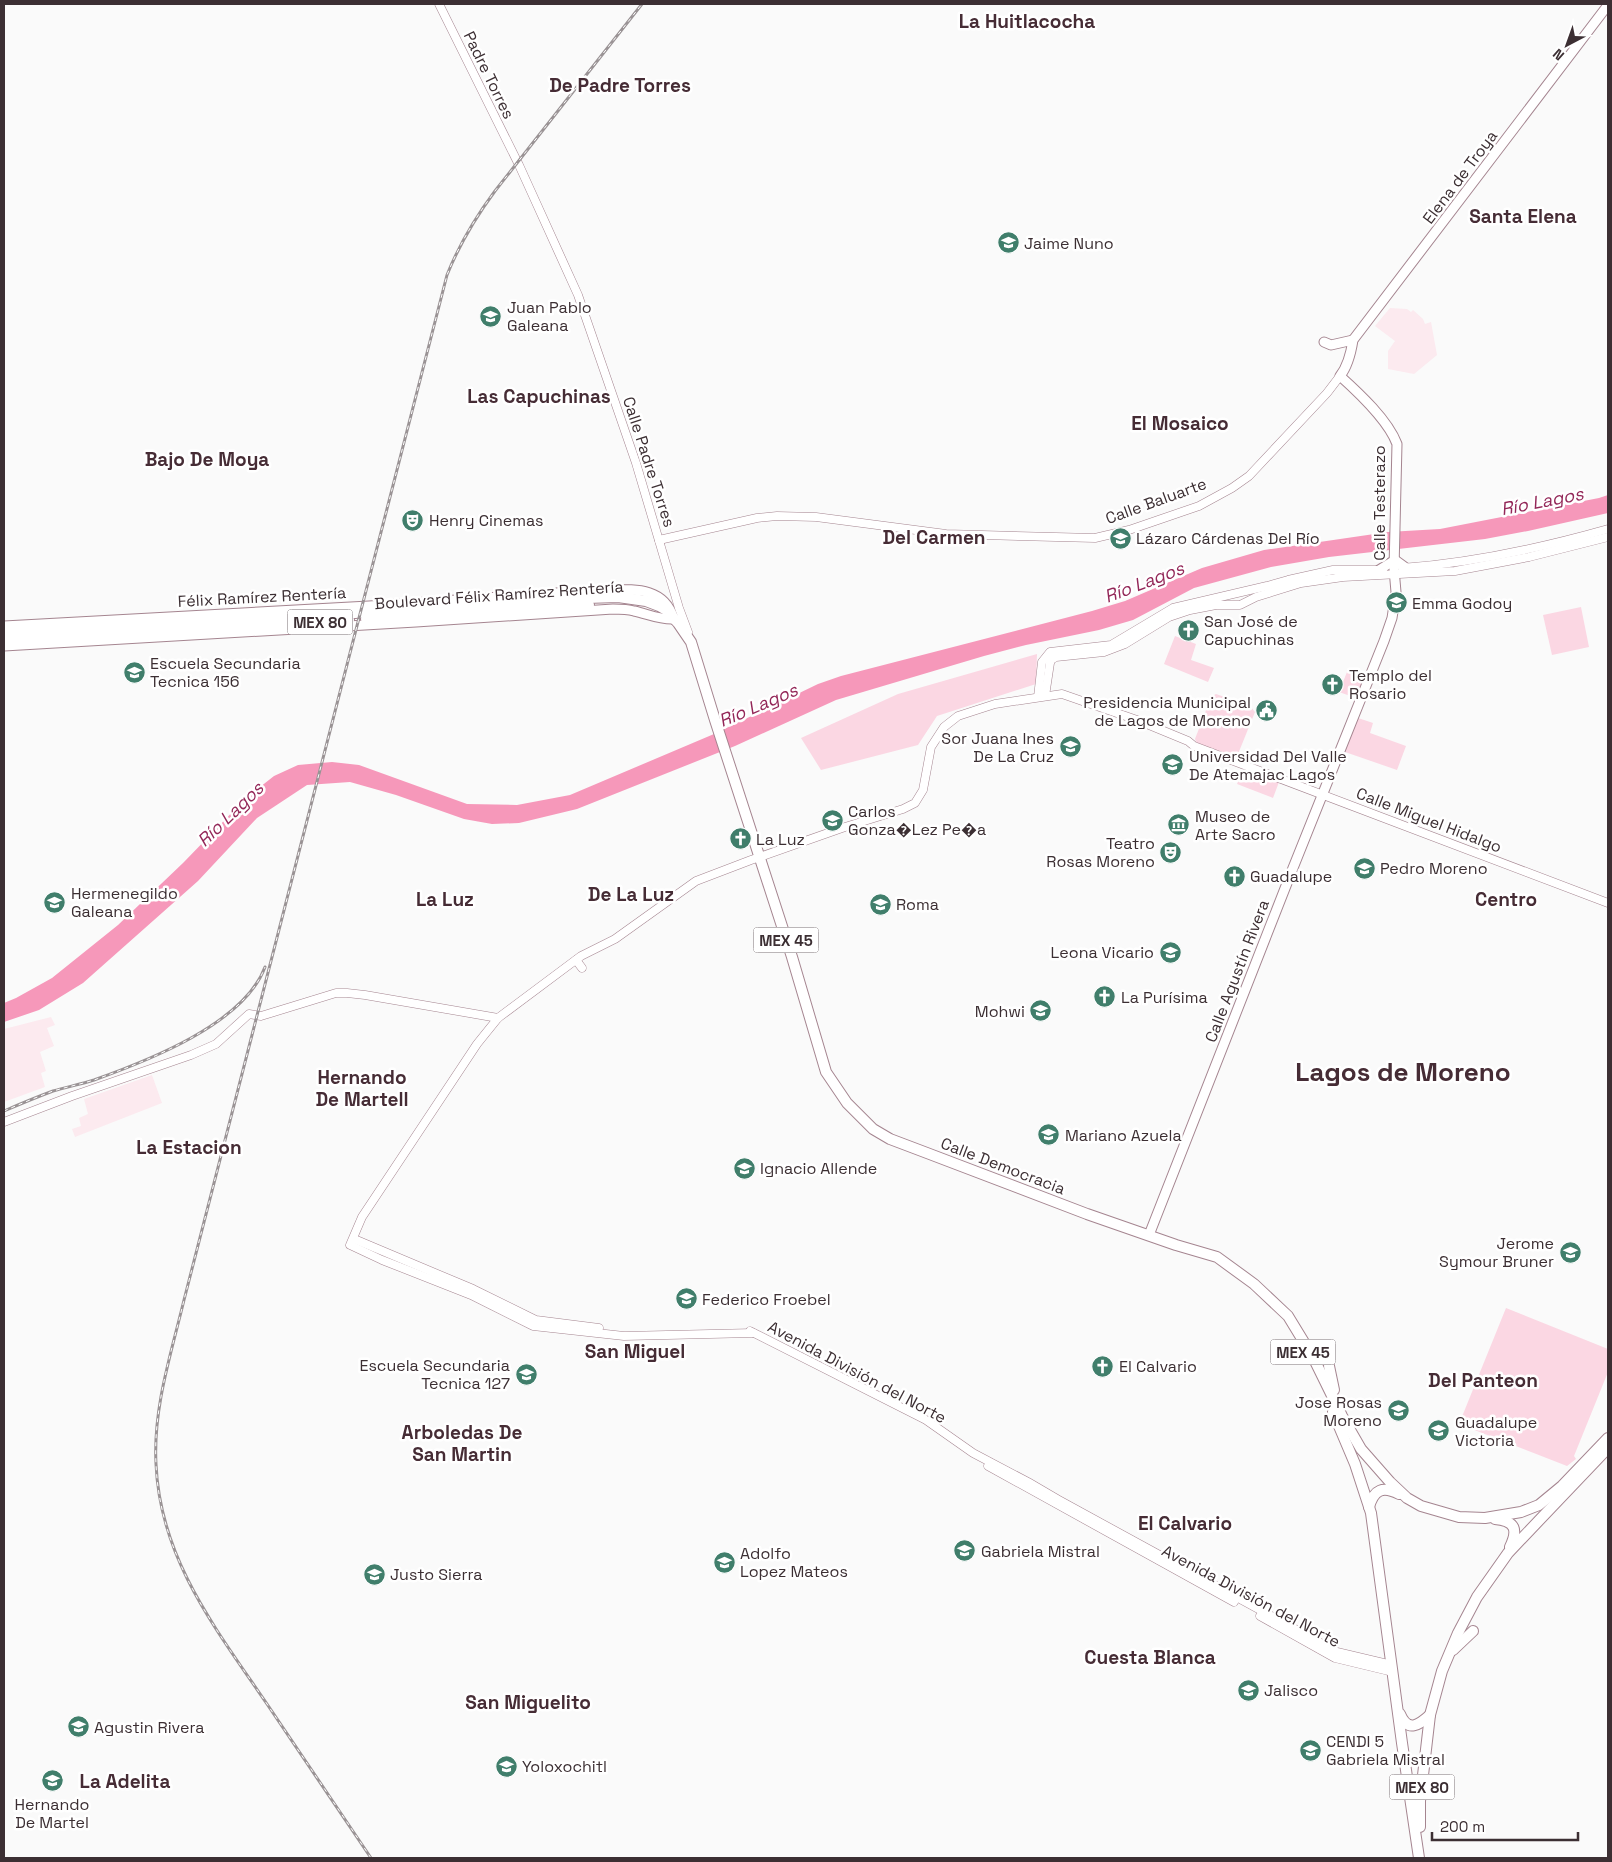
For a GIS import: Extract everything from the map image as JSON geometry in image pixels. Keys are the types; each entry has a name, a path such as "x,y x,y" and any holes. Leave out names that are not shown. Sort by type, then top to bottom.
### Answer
{"highway":[{"name":"Boulevard Félix Ramírez Rentería","path":"4,632 355,613 522,600 618,597 646,601 672,611"},
{"name":"Boulevard Félix Ramírez Rentería","path":"4,640 313,625 427,616 582,608 637,599"},
{"name":"MEX 45","path":"672,611 691,642 759,857"},
{"path":"416,622 427,616"},
{"name":"Calle Democracia","path":"759,857 792,957 826,1072 836,1088 862,1119 874,1129 890,1138 1078,1210 1176,1245 1217,1257 1254,1284 1288,1316 1324,1369 1342,1416"},
{"name":"Calle Democracia","path":"1176,1245 1214,1263 1249,1288 1276,1313 1296,1337 1324,1392 1352,1456 1369,1507"},
{"path":"1324,1369 1324,1392 1342,1416"},
{"name":"MEX 45","path":"1342,1416 1361,1449 1375,1467 1407,1498 1441,1513 1459,1517 1506,1520 1514,1527 1515,1536 1508,1553 1477,1597 1458,1633 1449,1654 1430,1715"},
{"path":"1508,1553 1562,1486 1608,1438"},
{"path":"1485,1518 1521,1512 1553,1499 1608,1448"},
{"path":"1369,1507 1371,1498 1380,1490 1393,1491 1407,1498"},
{"name":"MEX 45","path":"1369,1507 1420,1858"},
{"path":"1449,1654 1473,1631"},
{"path":"1398,1707 1403,1720 1407,1724 1414,1726 1420,1724 1430,1715"},
{"name":"MEX 80","path":"1420,1858 1419,1812 1430,1715"}],"main road":[{"name":"Elena de Troya","path":"1342,373 1353,340 1608,5"},
{"path":"1324,342 1331,345 1353,340"},
{"name":"Calle Testerazo","path":"1342,373 1352,387 1392,431 1397,444 1394,565"},
{"path":"1379,570 1394,565 1406,568"},
{"name":"Calle Agustín Rivera","path":"1149,1235 1384,641 1396,592 1394,565"},
{"name":"Félix Ramírez Rentería","path":"4,626 369,606 600,590 638,590 645,592 664,600 672,611 663,620 630,610 582,608 416,622 313,625 4,646"}],"street":[{"name":"Padre Torres","path":"439,4 515,158 557,252 565,265"},
{"name":"Calle Padre Torres","path":"565,265 578,295 636,463 659,540 672,611"},
{"name":"Calle Baluarte","path":"659,540 756,518 777,516 816,517 946,534 1095,538 1129,530 1198,506 1232,488 1249,476 1327,393 1342,373"},
{"path":"1406,568 1484,557 1575,538 1608,529"},
{"path":"1041,696 1051,660 1056,657 1104,652 1125,644 1169,617 1190,610 1216,605 1240,605 1256,597 1301,583 1343,577 1394,565 1455,571 1529,557 1608,537"},
{"path":"1041,696 1042,662 1050,652 1111,645 1173,608 1333,570 1379,570"},
{"path":"1238,594 1235,595 1233,600 1236,604 1240,605"},
{"name":"Calle Miguel Hidalgo","path":"759,857 903,809 915,803 923,790 931,747 944,727 958,716 995,704 1062,694 1137,720 1188,741 1194,746 1608,903"},
{"path":"4,1122 72,1096 192,1055 216,1044 249,1014 261,1016 336,993 365,995 498,1018 576,960 615,938 696,881 759,857"},
{"path":"576,960 582,968"},
{"name":"Avenida División del Norte","path":"498,1018 477,1044 362,1217 352,1242 382,1260 471,1295 533,1326 624,1336 753,1333 926,1420 974,1454 1337,1652 1392,1668"},
{"name":"Avenida División del Norte","path":"974,1454 980,1461 1003,1476 1335,1658 1392,1668"}],"shaded area":[{"path":"1390,308 1407,309 1411,312 1413,310 1423,319 1425,324 1431,322 1437,355 1414,374 1388,369 1388,351 1395,341 1375,326"},
{"path":"1608,495 1608,513 1528,531 1485,539 1329,557 1271,567 1194,588 1133,620 1099,630 984,656 836,700 735,746 577,809 519,823 492,824 464,819 396,795 350,782 307,785 257,818 198,881 83,983 39,1010 4,1022 4,1003 52,978 118,925 183,863 246,798 274,776 298,765 332,762 359,765 467,804 517,805 570,795 714,734 818,684 841,676 1092,611 1125,601 1202,568 1264,550 1388,532 1440,529"},
{"path":"1581,607 1589,647 1552,655 1543,615"},
{"path":"1175,636 1196,644 1191,660 1214,668 1208,682 1164,664"},
{"path":"1037,654 1036,684 937,716 918,745 821,770 801,738 898,694"},
{"path":"1347,672 1366,680 1359,699 1339,692"},
{"path":"1216,694 1250,706 1255,712 1238,754 1234,758 1197,744 1195,739 1211,697"},
{"path":"1358,718 1373,723 1370,733 1406,746 1397,770 1345,752"},
{"path":"1244,769 1279,782 1273,798 1237,784"},
{"path":"51,1017 55,1025 47,1028 54,1046 40,1052 46,1071 41,1073 45,1087 4,1102 4,1029"},
{"path":"152,1075 162,1103 75,1137 72,1129 81,1126 79,1118 88,1114 84,1099"},
{"path":"1506,1308 1608,1349 1608,1372 1574,1456 1576,1459 1567,1466 1459,1424"}],"railway":[{"path":"371,1858 229,1648 194,1592 179,1562 168,1531 160,1499 156,1464 157,1422 164,1381 184,1300 447,275 462,242 495,191 642,4"},
{"path":"4,1111 53,1091 116,1072 192,1038 216,1023 237,1006 254,987 265,967"}],"place":[{"name":"Jaime Nuno","path":"1008,243"},
{"name":"Juan Pablo Galeana","path":"491,316"},
{"name":"Henry Cinemas","path":"413,520"},
{"name":"Lázaro Cárdenas Del Río","path":"1120,538"},
{"name":"Emma Godoy","path":"1396,603"},
{"name":"San José de Capuchinas","path":"1188,630"},
{"name":"Escuela Secundaria Tecnica 156","path":"134,672"},
{"name":"Templo del Rosario","path":"1333,684"},
{"name":"Presidencia Municipal de Lagos de Moreno","path":"1267,711"},
{"name":"Sor Juana Ines De La Cruz","path":"1070,747"},
{"name":"Universidad Del Valle De Atemajac Lagos","path":"1173,765"},
{"name":"Carlos Gonza�Lez Pe�a","path":"832,820"},
{"name":"Museo de Arte Sacro","path":"1179,825"},
{"name":"La Luz","path":"740,839"},
{"name":"Teatro Rosas Moreno","path":"1171,852"},
{"name":"Pedro Moreno","path":"1364,868"},
{"name":"Guadalupe","path":"1234,876"},
{"name":"Hermenegildo Galeana","path":"55,902"},
{"name":"Roma","path":"880,904"},
{"name":"Leona Vicario","path":"1170,952"},
{"name":"La Purísima","path":"1105,997"},
{"name":"Mohwi","path":"1041,1011"},
{"name":"Mariano Azuela","path":"1049,1135"},
{"name":"Ignacio Allende","path":"744,1168"},
{"name":"Jerome Symour Bruner","path":"1570,1252"},
{"name":"Federico Froebel","path":"686,1299"},
{"name":"El Calvario","path":"1103,1366"},
{"name":"Escuela Secundaria Tecnica 127","path":"526,1374"},
{"name":"Jose Rosas Moreno","path":"1398,1411"},
{"name":"Guadalupe Victoria","path":"1439,1431"},
{"name":"Gabriela Mistral","path":"965,1551"},
{"name":"Adolfo Lopez Mateos","path":"724,1562"},
{"name":"Justo Sierra","path":"374,1574"},
{"name":"Jalisco","path":"1248,1690"},
{"name":"Agustin Rivera","path":"78,1727"},
{"name":"CENDI 5 Gabriela Mistral","path":"1310,1750"},
{"name":"Yoloxochitl","path":"506,1766"},
{"name":"Hernando De Martel","path":"52,1780"}],"district":[{"name":"La Huitlacocha","path":"1027,21"},
{"name":"De Padre Torres","path":"620,85"},
{"name":"Santa Elena","path":"1523,216"},
{"name":"Las Capuchinas","path":"539,396"},
{"name":"El Mosaico","path":"1180,423"},
{"name":"Bajo De Moya","path":"207,459"},
{"name":"Del Carmen","path":"934,537"},
{"name":"De La Luz","path":"631,894"},
{"name":"La Luz","path":"445,899"},
{"name":"Centro","path":"1506,899"},
{"name":"Lagos de Moreno","path":"1403,1072"},
{"name":"Hernando De Martell","path":"362,1088"},
{"name":"La Estacion","path":"189,1147"},
{"name":"San Miguel","path":"635,1351"},
{"name":"Del Panteon","path":"1483,1380"},
{"name":"Arboledas De San Martin","path":"462,1443"},
{"name":"El Calvario","path":"1185,1523"},
{"name":"Cuesta Blanca","path":"1150,1657"},
{"name":"San Miguelito","path":"528,1702"},
{"name":"La Adelita","path":"125,1781"}],"water label":[{"name":"Río Lagos","path":"1542,501"},
{"name":"Río Lagos","path":"1144,582"},
{"name":"Río Lagos","path":"758,705"},
{"name":"Río Lagos","path":"230,814"}]}
